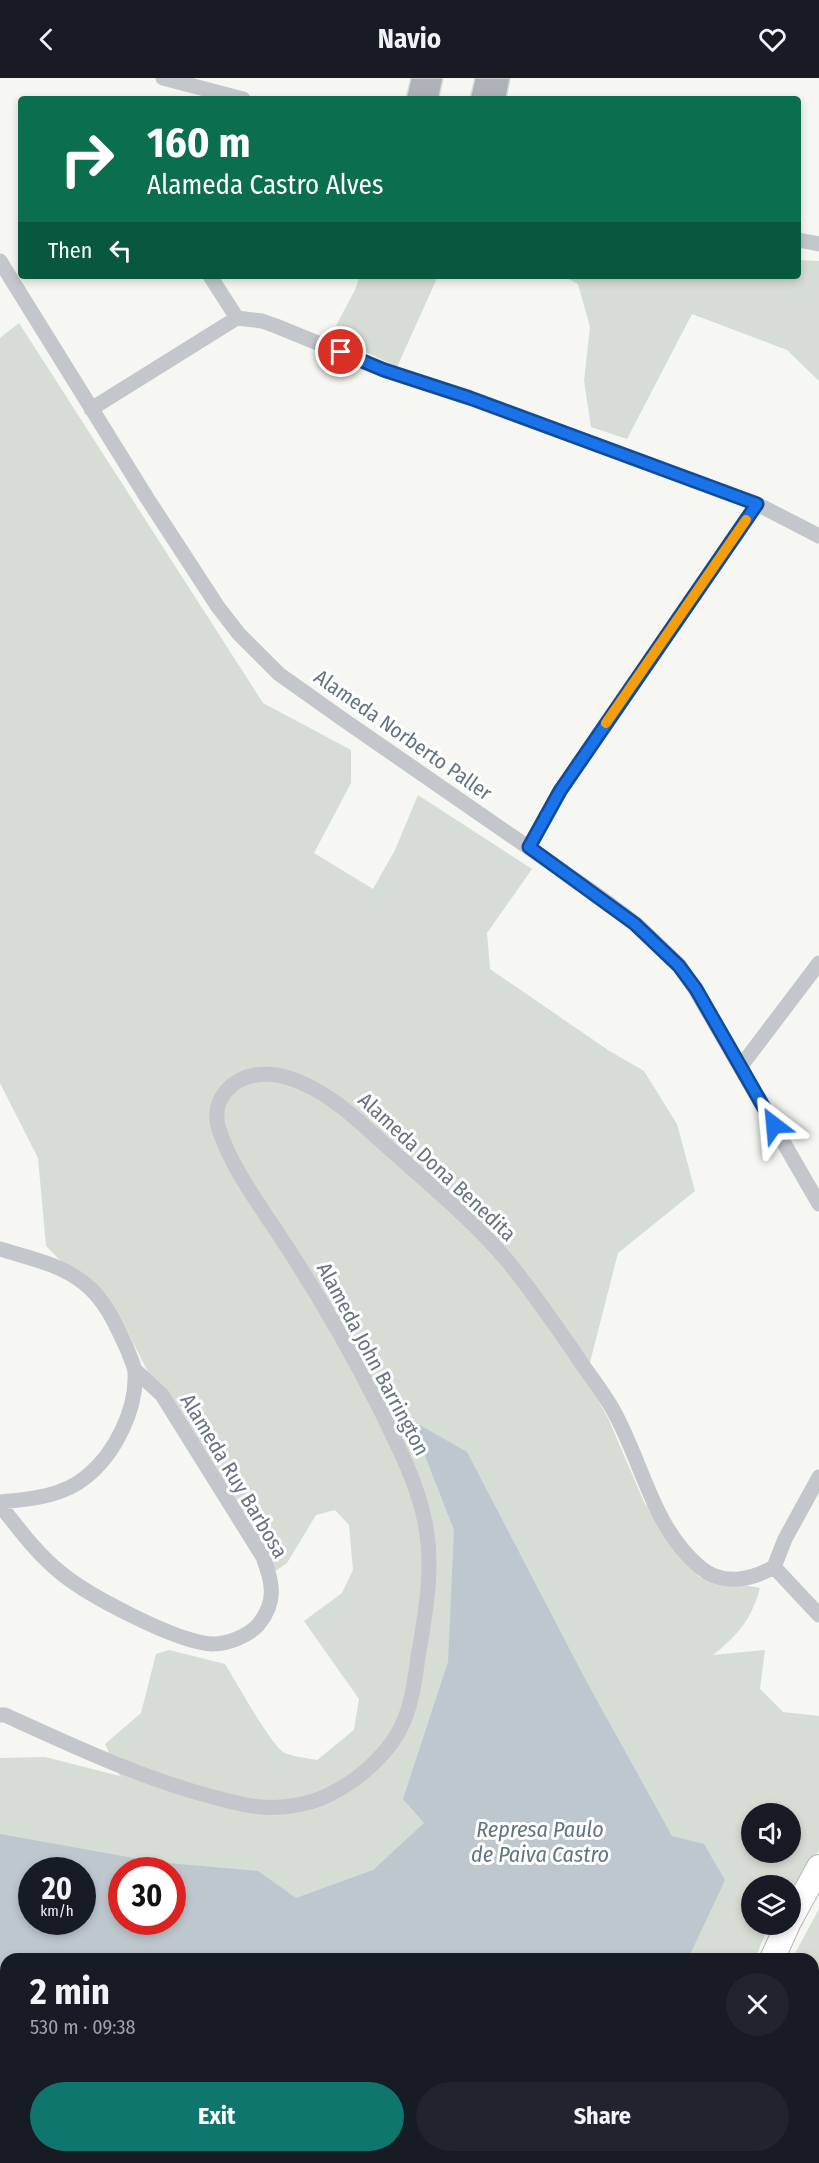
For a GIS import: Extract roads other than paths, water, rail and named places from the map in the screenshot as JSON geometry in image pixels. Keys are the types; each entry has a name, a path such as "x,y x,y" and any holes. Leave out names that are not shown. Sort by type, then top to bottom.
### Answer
{"main road":[{"path":"801,1900 819,1867"},
{"path":"775,1953 783,1935"}],"street":[{"path":"163,78 232,96"},
{"path":"801,241 819,244"},
{"name":"Alameda Norberto Paller","path":"0,261 91,409 218,607 239,634 279,674 529,847 635,924 671,957 696,989 819,1204"},
{"path":"212,279 237,318"},
{"path":"91,409 237,318 262,321 384,370 470,398 757,504 819,536"},
{"path":"529,847 560,791 757,504"},
{"path":"741,1066 819,963"},
{"name":"Alameda Dona Benedita","path":"229,1087 245,1077 268,1073 291,1078 330,1097 431,1185 504,1257 557,1328 612,1408 666,1529 691,1558 706,1573 725,1579 746,1579 760,1575 774,1567"},
{"name":"Alameda John Barrington","path":"0,1715 5,1715 85,1752 180,1788 253,1807 279,1808 306,1803 329,1795 352,1782 388,1747 402,1727 410,1703 426,1614 430,1560 425,1520 409,1468 371,1391 323,1303 243,1179 225,1143 216,1121 217,1103 229,1087"},
{"path":"0,1249 54,1265 85,1283 113,1316 135,1370 134,1391 127,1417 102,1461 87,1477 45,1497 0,1504"},
{"name":"Alameda Ruy Barbosa","path":"0,1504 37,1551 61,1574 141,1619 195,1641 213,1644 236,1639 255,1628 266,1615 271,1602 269,1571 263,1557 162,1395 135,1370"},
{"path":"819,1477 785,1539 774,1567 819,1615"}],"water":[{"name":"Represa Paulo de Paiva Castro","path":"411,1420 467,1452 584,1677 672,1836 704,1844 725,1880 691,1953 0,1953 0,1834 128,1857 108,1857 108,1935 186,1935 186,1865 258,1871 296,1898 373,1870 424,1823 403,1799 448,1662 454,1530"}]}
